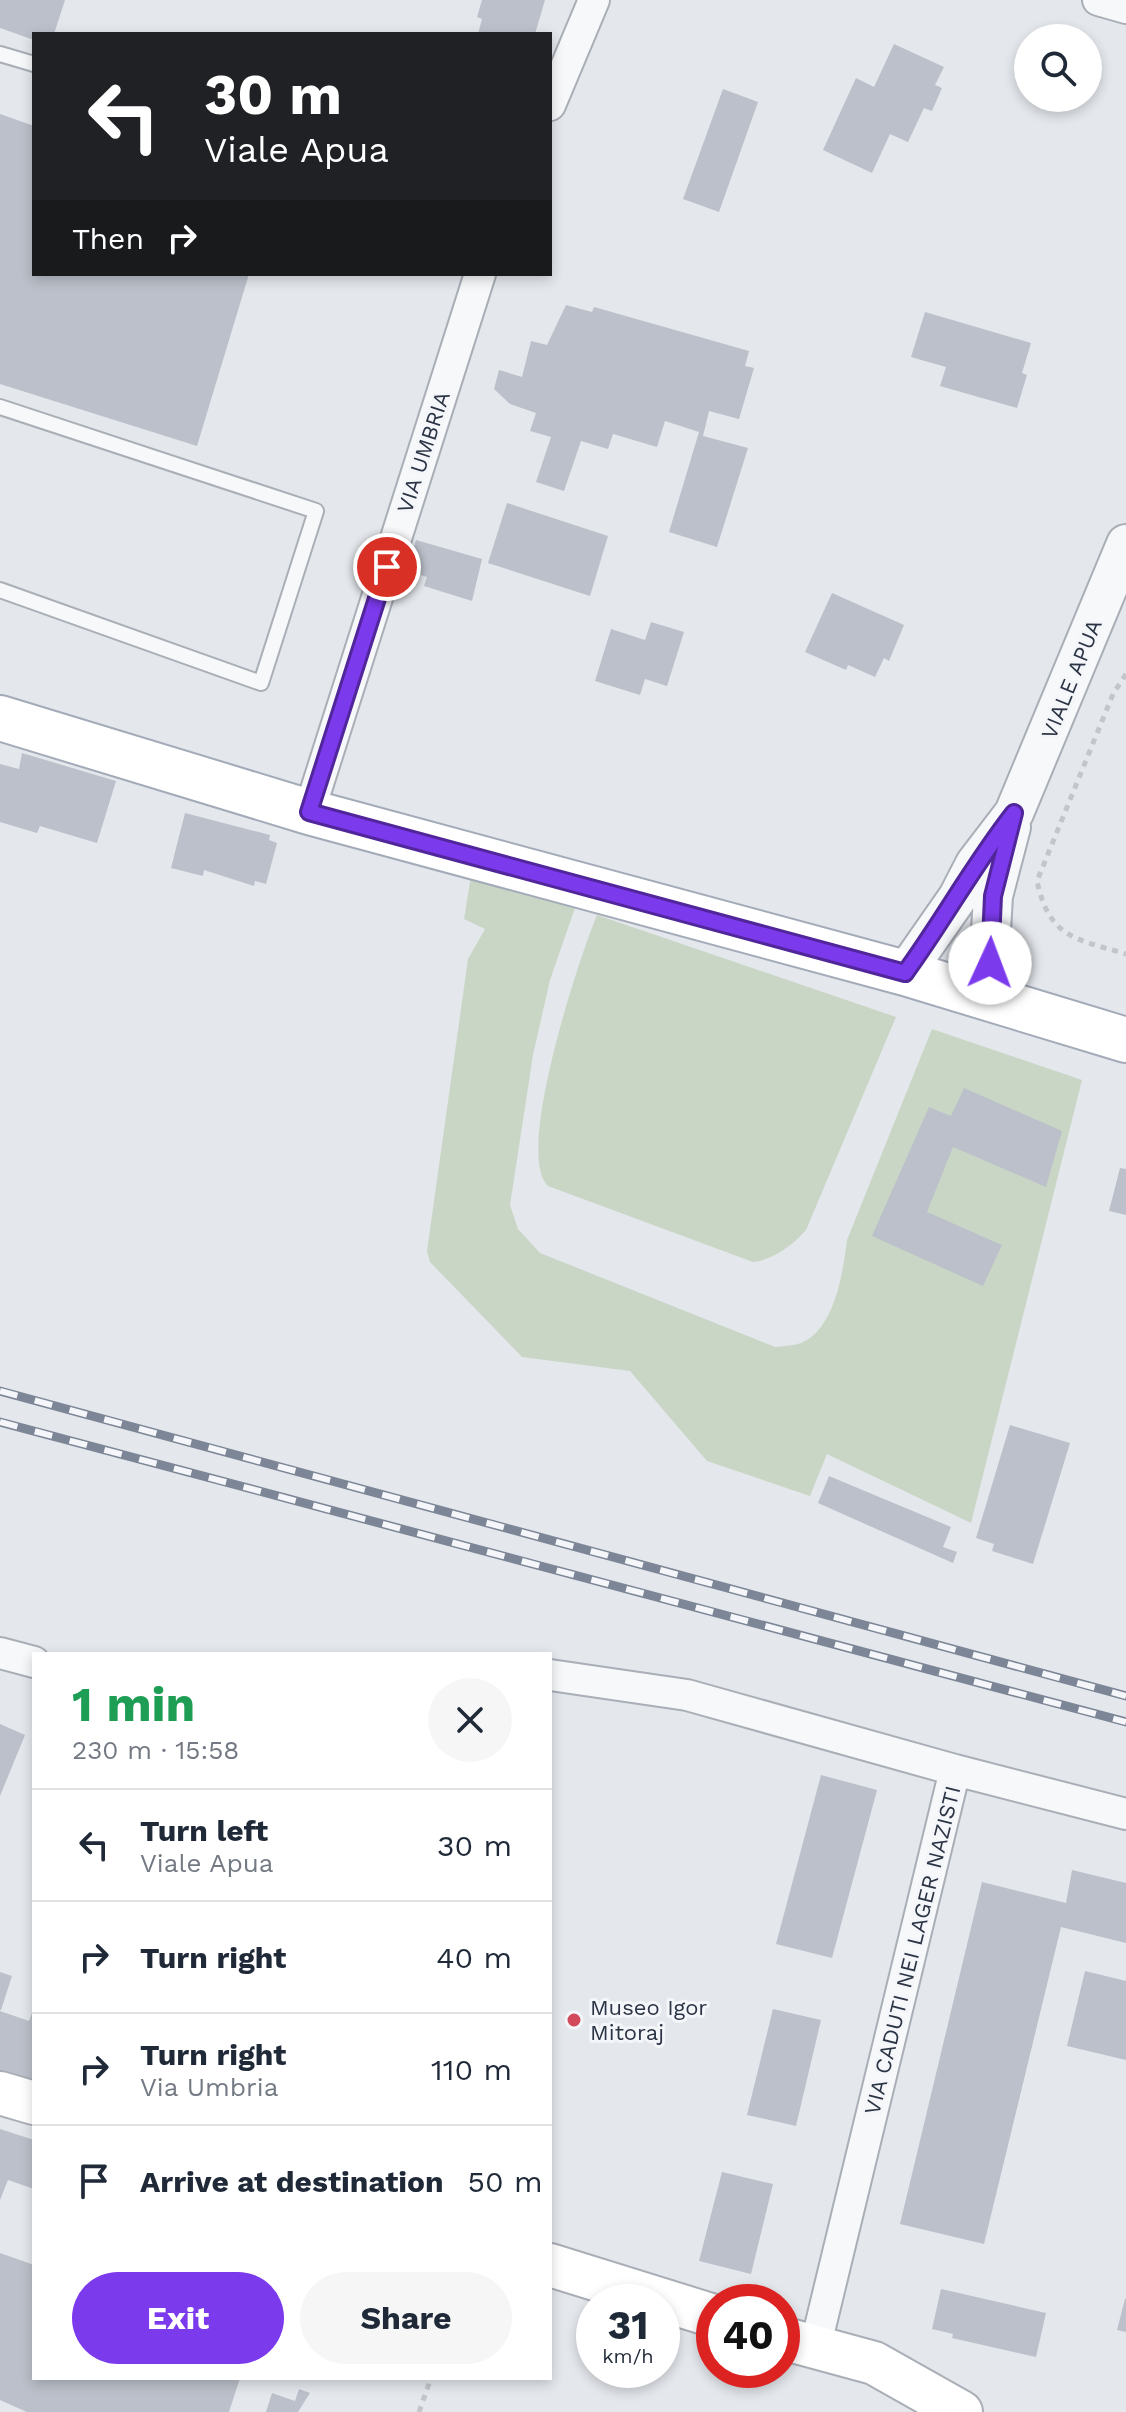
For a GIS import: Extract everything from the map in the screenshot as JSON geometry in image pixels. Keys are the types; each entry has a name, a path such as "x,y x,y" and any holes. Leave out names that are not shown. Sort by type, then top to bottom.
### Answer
{"main road":[{"path":"0,718 309,812 905,973 1126,1040"},
{"path":"0,2093 32,2102"},
{"path":"552,2266 696,2310"},
{"path":"800,2343 874,2363 961,2412"}],"street":[{"path":"552,100 594,0"},
{"path":"1098,0 1126,8"},
{"name":"VIA UMBRIA","path":"309,812 479,276"},
{"name":"VIALE APUA","path":"987,999 993,896 1014,813 1126,544"},
{"name":"VIALE APUA","path":"905,973 958,897 975,864 1014,813"},
{"path":"0,1653 32,1661"},
{"name":"VIA CADUTI NEI LAGER NAZISTI","path":"552,1675 687,1695 955,1770 800,2339"},
{"path":"955,1770 1126,1814"}],"lane":[{"path":"0,54 32,63"},
{"path":"0,407 316,511 261,683 0,590"}],"path":[{"path":"1126,674 1113,694 1037,881 1044,911 1061,930 1126,954"},
{"path":"419,2412 430,2380"}],"green space":[{"path":"471,876 575,908 550,980 533,1055 510,1205 518,1229 540,1253 775,1347 798,1344 813,1336 829,1313 840,1283 847,1240 932,1029 1082,1080 971,1523 827,1454 810,1496 707,1461 630,1371 522,1357 430,1262 427,1251 468,959 485,929 464,919"},
{"path":"597,915 896,1017 806,1230 775,1255 753,1262 548,1186 540,1167 539,1137 544,1098 565,1011"}],"building":[{"path":"0,0 65,0 55,32 32,32 32,39 0,28"},
{"path":"482,0 545,0 536,32 479,32 482,19 477,17"},
{"path":"894,44 944,67 935,85 942,88 932,111 924,108 908,142 890,134 872,173 823,150 856,78 874,87"},
{"path":"723,89 758,102 719,212 683,199"},
{"path":"0,114 32,125 32,276 248,276 197,446 0,384"},
{"path":"566,305 592,312 594,307 749,351 745,366 754,368 739,419 709,411 703,436 748,448 717,547 669,532 699,432 665,421 657,447 613,434 608,449 581,441 564,491 536,482 551,437 530,431 536,413 510,404 494,389 499,370 522,377 531,341 547,345"},
{"path":"925,312 1031,343 1022,373 1027,375 1017,408 940,386 946,367 911,357"},
{"path":"507,503 608,536 590,596 488,563"},
{"path":"416,540 482,559 472,601 424,586 427,577 408,571"},
{"path":"832,593 904,625 889,661 884,658 875,677 848,665 846,670 805,652"},
{"path":"651,622 684,632 667,686 645,679 640,695 595,681 611,629 645,640"},
{"path":"22,753 116,781 97,843 40,826 37,833 0,822 0,764 19,769"},
{"path":"185,813 270,835 269,840 277,843 266,884 255,881 254,886 204,870 203,876 171,868"},
{"path":"964,1088 1062,1131 1046,1187 953,1147 927,1212 1002,1245 983,1286 872,1236 929,1107 951,1116"},
{"path":"1120,1168 1126,1169 1126,1215 1109,1211"},
{"path":"1010,1425 1070,1443 1033,1564 992,1551 994,1544 976,1538"},
{"path":"829,1476 951,1527 943,1547 957,1552 953,1563 818,1503"},
{"path":"0,1724 25,1735 0,1796"},
{"path":"821,1775 877,1790 832,1958 776,1944"},
{"path":"1072,1870 1126,1883 1126,1943 1061,1927 984,2244 900,2224 982,1882 1066,1903"},
{"path":"1085,1971 1126,1981 1126,2060 1067,2046"},
{"path":"0,1972 12,1976 1,2010 0,2010"},
{"path":"773,2009 821,2020 796,2126 747,2115"},
{"path":"0,2011 29,2021 32,2013 32,2085 0,2074"},
{"path":"0,2129 32,2139 32,2188 8,2180 0,2200"},
{"path":"722,2172 773,2184 751,2274 699,2261"},
{"path":"0,2253 32,2264 32,2380 239,2380 229,2412 27,2412 0,2400"},
{"path":"941,2289 1046,2313 1036,2357 952,2338 953,2334 932,2329"},
{"path":"1126,2299 1126,2332 1117,2330"},
{"path":"299,2389 310,2393 298,2412 266,2412 272,2393 295,2401"}],"railway":[{"path":"0,1391 1126,1696"},
{"path":"0,1422 1126,1722"}],"place":[{"name":"Museo Igor Mitoraj","path":"574,2020"}],"route":[{"path":"387,567 309,812 905,973 958,897 975,864 1014,813 993,896 990,963"}]}
